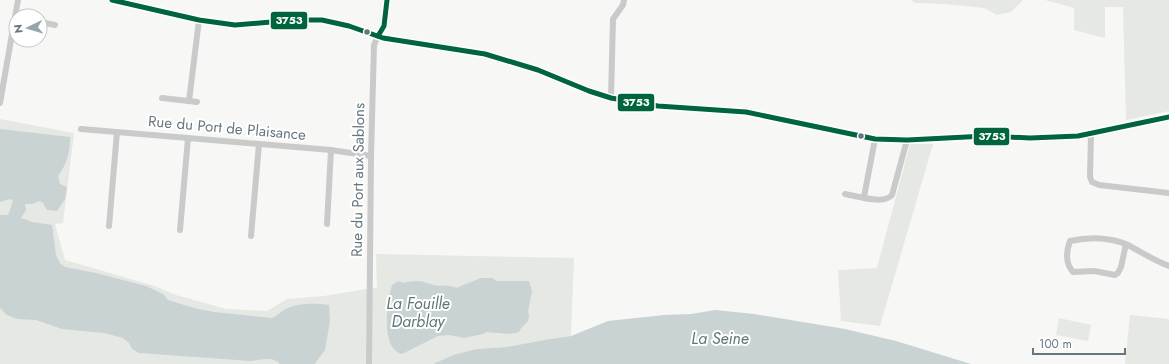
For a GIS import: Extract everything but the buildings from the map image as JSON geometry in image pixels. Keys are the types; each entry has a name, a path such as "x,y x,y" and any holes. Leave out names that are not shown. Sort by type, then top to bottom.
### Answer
{"street":[{"path":"112,0 199,20 235,25 294,20 322,20 349,26 382,38 485,54 538,70 589,91 611,98 658,106 746,112 875,139 907,140 986,136 1042,138 1078,136 1169,117"},
{"name":"Rue du Port aux Sablons","path":"369,364 371,156 374,45 384,26 387,0"},
{"path":"611,98 613,19 623,5 624,0"},
{"path":"189,101 199,20"},
{"path":"48,24 55,25"},
{"path":"0,102 10,48"},
{"path":"162,98 197,102"},
{"name":"Rue du Port de Plaisance","path":"81,129 331,150 371,156"},
{"path":"109,226 117,132"},
{"path":"1091,134 1090,177 1092,182 1169,192"},
{"path":"180,230 188,138"},
{"path":"864,197 875,139"},
{"path":"845,194 883,200 891,197 907,140"},
{"path":"251,236 259,144"},
{"path":"327,224 331,150"},
{"path":"1126,244 1121,267 1115,275 1094,271 1073,272 1069,267 1067,250 1070,241 1092,238 1108,239 1126,244 1169,266"}],"shaded area":[{"path":"911,0 1023,0 1011,12 997,15 984,8 915,3"},
{"path":"1045,0 1169,0 1169,111 1126,120 1123,7 1105,7 1105,38 1074,30 1074,8"},
{"path":"0,119 74,133 63,223 55,224 65,260 155,286 176,295 226,309 267,311 287,299 324,296 377,288 376,254 574,258 571,336 507,347 476,349 453,355 433,364 0,364"},
{"path":"910,144 933,144 880,326 841,321 838,270 877,268"},
{"path":"1130,315 1169,319 1169,364 1125,364"},
{"path":"1059,318 1091,325 1088,341 1056,335"}],"water":[{"path":"0,129 70,137 67,158 64,167 58,176 60,184 67,187 65,199 57,211 47,210 40,201 32,204 25,204 26,210 21,218 32,222 52,225 56,255 60,263 65,267 96,273 146,286 163,294 168,300 214,312 272,318 292,306 303,304 329,305 330,321 325,350 315,364 280,364 270,359 251,361 139,353 132,349 129,343 123,338 104,333 62,329 36,320 17,319 7,315 0,308 0,215 8,215 13,201 10,199 0,202"},
{"name":"La Fouille Darblay","path":"481,278 493,278 496,281 529,281 532,291 528,312 529,319 519,332 510,334 486,332 464,338 449,335 438,336 402,354 395,350 390,343 387,324 388,302 392,285 398,281 404,283 422,281 434,285 451,286 456,288"},
{"name":"La Seine","path":"715,310 754,314 845,329 896,341 971,364 433,364 453,355 476,349 507,347 571,336 608,321 664,315 691,314"}],"transit line":[{"name":"3753","path":"112,0 199,20 235,25 294,20 322,20 349,26 383,38 485,54 538,70 589,91 611,98 658,106 746,112 875,139 907,140 986,136 1030,138 1078,136 1169,117"},
{"name":"3753","path":"378,36 384,26 387,0"}]}
